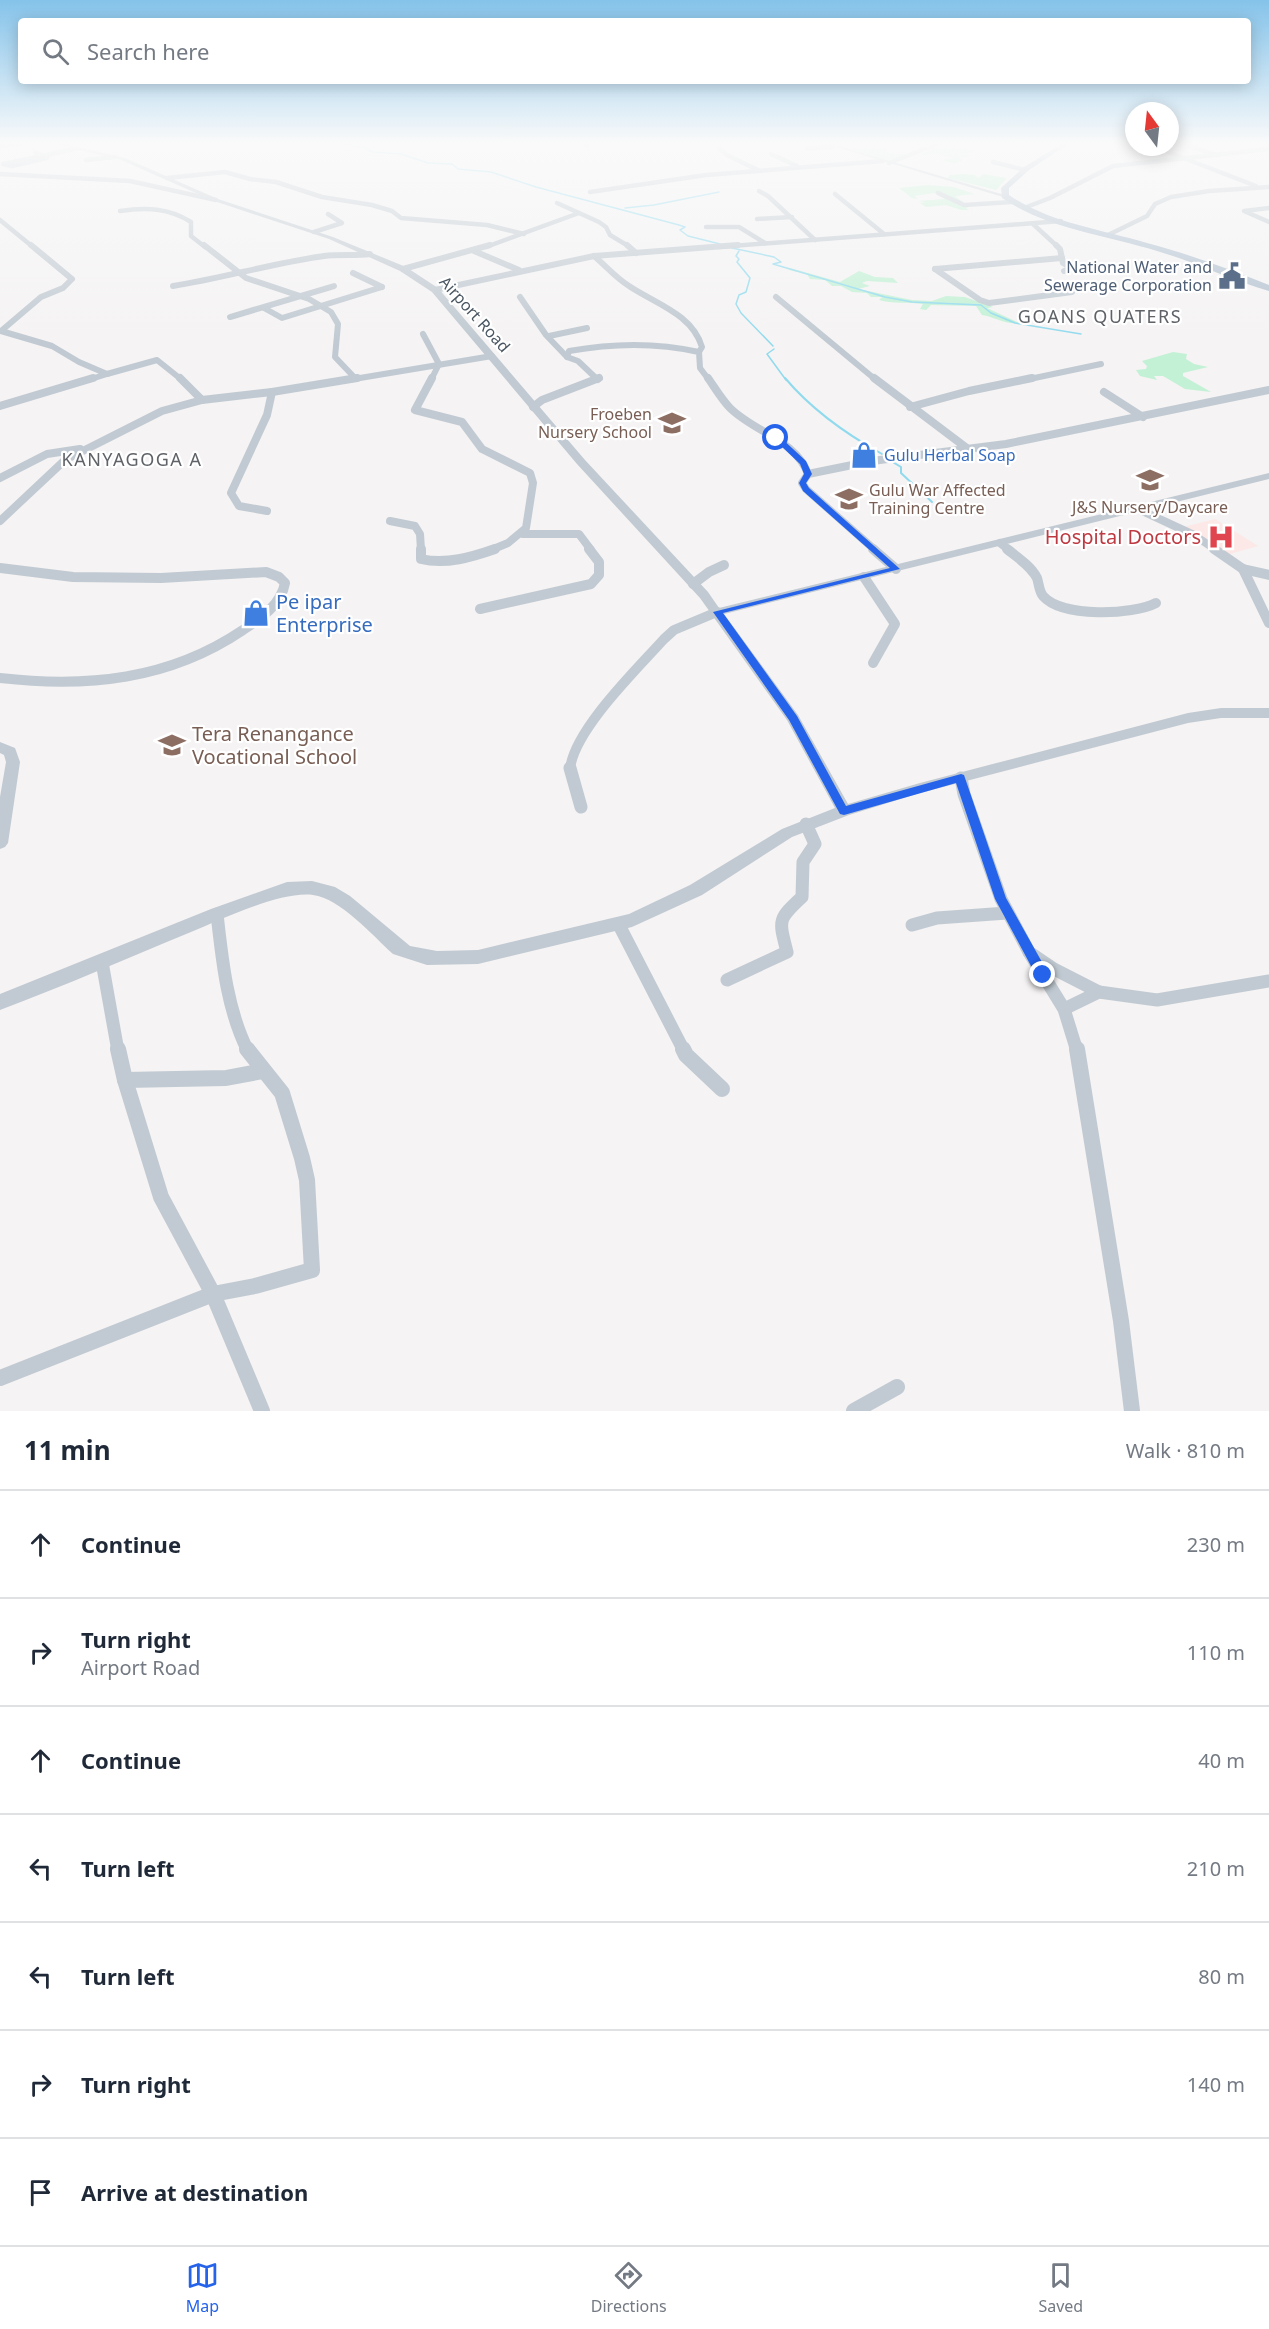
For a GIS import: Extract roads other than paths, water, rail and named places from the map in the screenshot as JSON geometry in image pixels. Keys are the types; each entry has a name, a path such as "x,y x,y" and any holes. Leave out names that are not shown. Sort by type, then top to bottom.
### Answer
{"main road":[{"path":"1026,209 1146,245 1269,288"}],"street":[{"path":"120,211 137,209"},
{"path":"157,209 189,220 192,227 191,236 239,272 260,283 300,296 320,306 336,320 338,327 335,357 354,377"},
{"name":"Airport Road","path":"243,209 314,232 370,254 403,269 443,298 533,407 717,612 793,718 844,811"},
{"path":"385,209 401,218 478,224 524,234"},
{"path":"570,209 599,222 606,227 610,235 636,253"},
{"path":"783,209 815,240"},
{"path":"853,209 884,234"},
{"path":"1108,235 1147,216 1152,209"},
{"path":"1262,209 1244,211 1269,222"},
{"path":"420,221 430,212"},
{"path":"403,269 474,251 579,213"},
{"path":"314,232 342,223 328,214"},
{"path":"758,219 792,217"},
{"path":"0,220 72,279 63,288 41,297 1,331 52,346 79,362 107,374"},
{"path":"435,290 519,270 594,256 1061,221"},
{"path":"1032,224 1060,249 1063,263 1072,268 1064,271"},
{"path":"706,227 739,227 765,243"},
{"path":"474,251 519,270"},
{"path":"173,286 254,268 326,256 370,254"},
{"path":"594,256 611,273 682,319 699,338 702,347 699,352 700,368 731,409 776,438 804,463 808,474"},
{"path":"1062,258 935,269 980,300 989,303 1072,292"},
{"path":"264,308 282,318 382,286 353,273"},
{"path":"324,281 354,296"},
{"path":"443,298 457,285"},
{"path":"231,317 334,286"},
{"path":"520,297 544,332 567,357 578,361 600,379 542,400 533,407"},
{"path":"776,297 818,334 910,407 968,449"},
{"path":"549,336 587,328"},
{"path":"423,334 439,364"},
{"path":"567,357 569,351 617,345 668,345 699,352"},
{"path":"0,521 65,460 162,411 202,399 272,392 492,356"},
{"path":"0,406 157,360 184,381 202,399"},
{"path":"439,364 415,410 462,422 467,426 476,444 482,449 530,473 533,483 523,534"},
{"path":"910,407 969,391 1101,364"},
{"path":"896,569 806,489 802,483 808,474 872,461 1006,444 1143,417 1220,398 1269,390"},
{"path":"267,511 239,506 231,493 267,415 272,392"},
{"path":"1104,392 1143,417"},
{"path":"0,478 46,454 86,449"},
{"path":"581,807 570,767 572,755 592,723 664,639 679,628 717,612 1269,476"},
{"path":"1136,508 1194,536 1243,569 1269,574"},
{"path":"390,521 405,522 419,527 421,559 428,562 459,560 512,542 523,534 579,534 599,562 599,575 591,584 480,609"},
{"path":"1000,543 1033,573 1044,597 1056,603 1118,614 1150,608 1156,603"},
{"path":"693,584 709,572 724,566"},
{"path":"0,568 73,578 161,578 266,572 279,577 285,583 285,591 276,604 240,634 191,661 133,679 70,684 0,678"},
{"path":"1243,569 1269,623"},
{"path":"864,577 895,624 873,663"},
{"path":"0,1002 217,914 287,890 312,888 329,892 344,901 399,949 416,956 460,959 478,957 619,925 696,891 767,844 806,824 844,811 1188,718 1221,713 1269,713"},
{"path":"0,747 10,752 13,762 0,843"},
{"path":"961,778 964,794 1007,914 1064,1009 1077,1048 1105,1215 1132,1411"},
{"path":"727,980 787,952 780,925 784,914 802,897 803,862 815,844 806,824"},
{"path":"0,1377 213,1294 255,1286 312,1270 307,1180 302,1158 282,1094 247,1049 235,1015 221,953 217,914"},
{"path":"912,925 937,918 1007,914"},
{"path":"619,925 686,1055 722,1089"},
{"path":"1029,952 1062,974 1099,992 1157,1000 1269,981"},
{"path":"102,962 125,1080 161,1197 213,1294 262,1411"},
{"path":"1064,1009 1099,992"},
{"path":"125,1080 226,1078 263,1071"},
{"path":"854,1411 897,1387"}],"waterway":[{"path":"618,209 685,227 680,230 688,236 720,244"},
{"path":"732,248 774,257 781,262 773,264 885,297 912,302 981,305 991,313 1015,323 1081,334"},
{"path":"739,251 736,256 739,259 737,262 750,278 746,292 739,295 736,304 741,313 773,346"},
{"path":"774,349 767,354 786,380"},
{"path":"785,378 806,401 830,420 882,454"},
{"path":"891,461 901,467 901,473 932,502"}],"place":[{"name":"National Water and Sewerage Corporation","path":"1232,276"},
{"name":"Froeben Nursery School","path":"672,423"},
{"name":"Gulu Herbal Soap","path":"864,455"},
{"name":"J&S Nursery/Daycare","path":"1150,480"},
{"name":"Gulu War Affected Training Centre","path":"849,499"},
{"name":"Hospital Doctors","path":"1221,537"},
{"name":"Pe ipar Enterprise","path":"256,613"},
{"name":"Tera Renangance Vocational School","path":"172,745"}],"district":[{"name":"GOANS QUATERS","path":"1100,317"},
{"name":"KANYAGOGA A","path":"132,460"}]}
